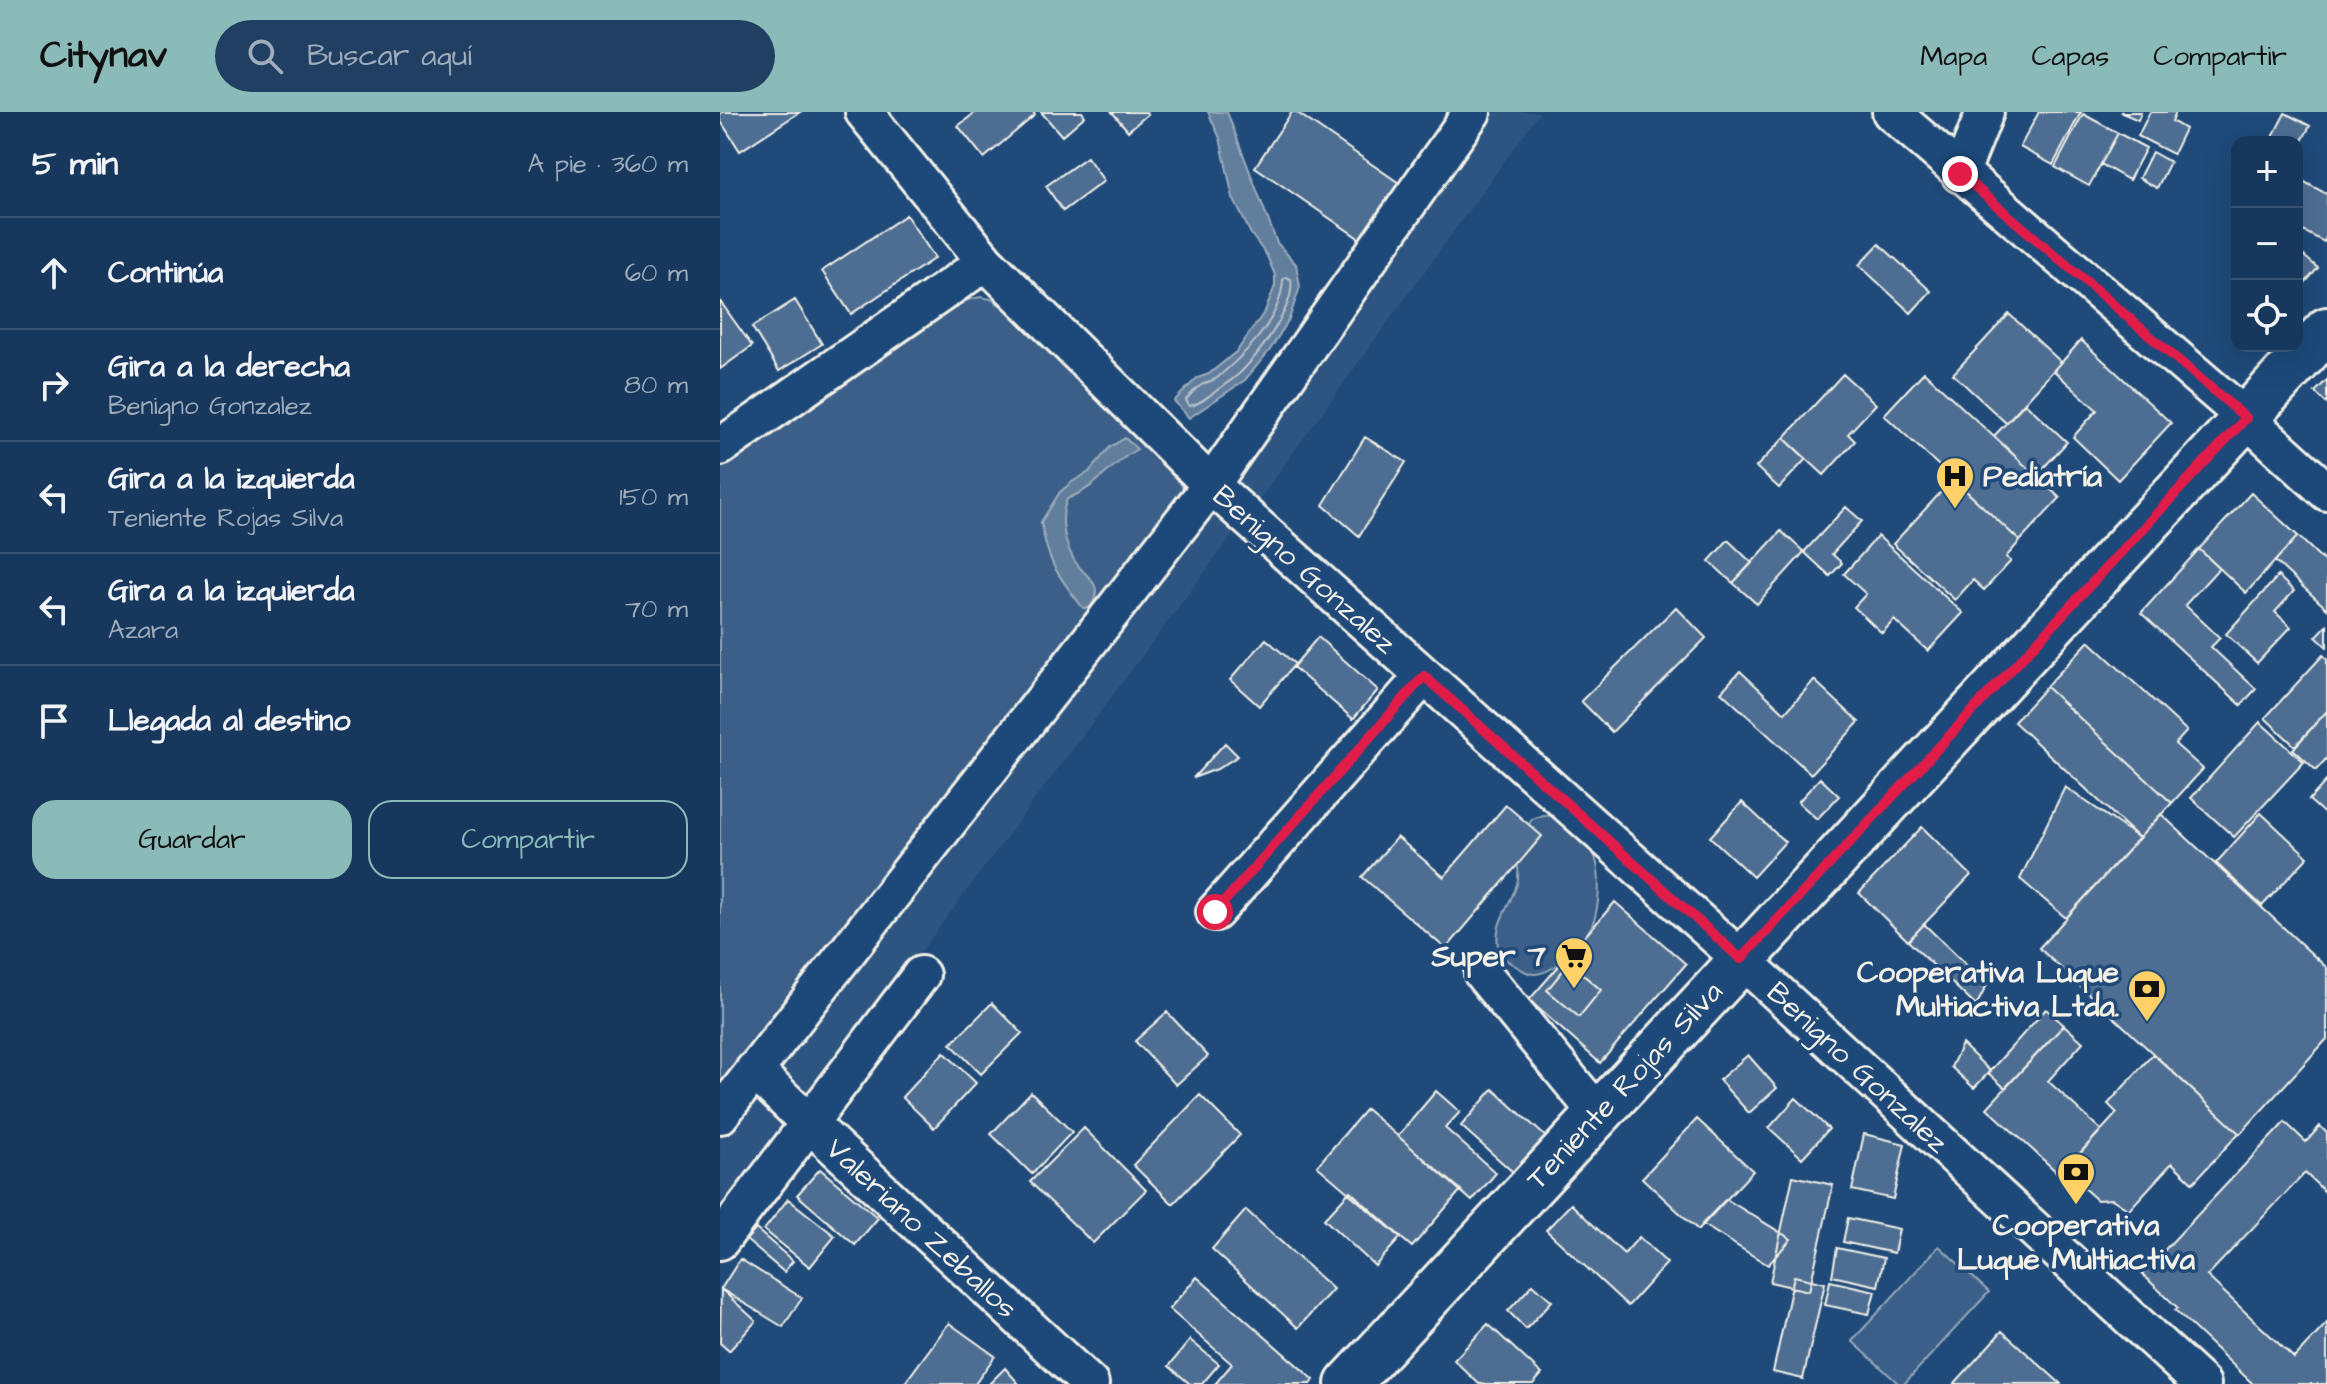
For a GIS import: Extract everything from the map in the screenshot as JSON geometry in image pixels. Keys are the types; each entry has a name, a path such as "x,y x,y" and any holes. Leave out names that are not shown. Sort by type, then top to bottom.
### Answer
{"main road":[{"name":"Teniente Rojas Silva","path":"1348,1384 2327,330"}],"street":[{"name":"Benigno Gonzalez","path":"864,112 986,262 1211,485 1741,959 2202,1384"},
{"path":"720,1115 1211,485 1472,112"},
{"path":"1891,112 2246,418 2327,492"},
{"path":"1960,174 1985,112"},
{"path":"720,447 986,262"},
{"path":"1215,912 1424,676"},
{"path":"1483,974 1598,1114"},
{"path":"720,1241 921,975"},
{"name":"Valeriano Zeballos","path":"754,1070 1090,1384"}],"shaded area":[{"path":"1475,112 1540,112 1272,482 720,1221 720,1133 1227,453"},
{"path":"980,297 991,299 1013,314 1181,483 1185,495 720,1101 720,467 939,311 952,304"},
{"path":"1543,815 1559,816 1593,851 1599,893 1592,926 1580,944 1554,967 1534,974 1503,958 1497,934 1517,884 1515,848 1532,819"},
{"path":"1939,1246 1989,1292 1904,1384 1899,1384 1852,1341"}],"water":[{"path":"1208,112 1227,112 1277,243 1296,264 1300,287 1289,319 1270,350 1245,380 1189,418 1174,401 1197,378 1209,374 1237,351 1265,311 1275,286 1275,275 1267,256 1251,234 1233,198 1220,138"},
{"path":"1125,438 1137,449 1088,488 1067,499 1065,506 1063,522 1068,546 1074,560 1095,586 1090,608 1083,608 1055,569 1041,522 1060,492 1089,472 1110,447"}],"building":[{"path":"723,112 800,112 740,151 720,120"},
{"path":"976,112 1033,112 1035,115 984,158 958,126"},
{"path":"1041,112 1082,112 1085,116 1062,136"},
{"path":"1112,112 1146,112 1148,114 1128,131"},
{"path":"1292,112 1399,183 1360,239 1255,167"},
{"path":"2039,112 2081,112 2053,165 2020,147"},
{"path":"2120,112 2141,112 2138,120"},
{"path":"2150,112 2176,112 2172,121 2185,129 2173,154 2138,136"},
{"path":"2285,113 2310,126 2303,139 2303,136 2273,136"},
{"path":"2083,114 2118,133 2089,186 2055,167"},
{"path":"2118,133 2146,148 2129,180 2101,164"},
{"path":"2152,152 2170,162 2157,188 2139,178"},
{"path":"1087,157 1104,181 1063,211 1046,186"},
{"path":"2303,181 2327,194 2327,236 2324,242 2303,231"},
{"path":"906,215 935,258 851,314 822,271"},
{"path":"1879,244 1931,291 1911,313 1859,265"},
{"path":"2303,255 2318,268 2303,285"},
{"path":"795,300 822,344 779,371 752,327"},
{"path":"720,301 752,346 720,369"},
{"path":"2009,314 2061,362 2006,423 1953,374"},
{"path":"2081,340 2171,423 2118,480 2073,437 2097,410 2054,371"},
{"path":"1924,372 2060,498 2020,541 1884,415"},
{"path":"1843,374 1876,404 1848,434 1855,441 1824,475 1784,438"},
{"path":"2327,380 2327,404 2315,392"},
{"path":"2025,403 2067,442 2036,476 1994,436"},
{"path":"1365,437 1406,462 1359,536 1323,505"},
{"path":"1784,438 1806,459 1779,488 1756,467"},
{"name":"Pediatría","path":"1953,479 2020,541 2006,557 2011,561 1984,590 1973,580 1955,600 1893,544"},
{"path":"2251,493 2298,536 2246,593 2199,549"},
{"path":"1846,507 1862,521 1832,554 1842,563 1830,576 1804,552"},
{"path":"1781,531 1804,552 1757,604 1733,583"},
{"path":"1878,536 1963,613 1928,651 1894,620 1882,633 1854,607 1866,594 1844,574"},
{"path":"2298,536 2327,564 2327,609 2275,561"},
{"path":"1728,540 1752,563 1733,583 1709,561"},
{"path":"2199,549 2219,568 2185,605 2220,638 2211,647 2256,689 2241,705 2141,613"},
{"path":"2278,576 2294,591 2275,612 2291,627 2257,663 2226,634"},
{"path":"1676,607 1706,638 1612,732 1581,701"},
{"path":"2327,625 2327,647 2316,637"},
{"path":"1318,637 1378,690 1353,719 1293,667"},
{"path":"1266,639 1295,664 1259,706 1230,680"},
{"path":"2089,641 2187,731 2175,744 2203,769 2172,803 2046,687"},
{"path":"2323,655 2327,659 2327,711 2295,746 2265,718"},
{"path":"1740,671 1785,713 1814,680 1859,722 1811,774 1721,692"},
{"path":"2046,687 2172,803 2139,838 2014,722"},
{"path":"2327,711 2327,758 2316,770 2293,749"},
{"path":"2260,722 2304,762 2234,837 2191,798"},
{"path":"1225,743 1238,756 1217,769 1193,778"},
{"path":"1820,778 1839,796 1817,819 1798,802"},
{"path":"2327,780 2327,816 2309,800"},
{"path":"2065,787 2139,838 2066,918 2020,879"},
{"path":"1742,802 1785,842 1753,877 1710,837"},
{"path":"1506,805 1542,836 1446,949 1362,877 1397,837 1444,877"},
{"path":"2261,813 2308,857 2262,906 2216,863"},
{"path":"2161,814 2327,968 2327,1039 2240,1134 2039,948"},
{"path":"1922,827 1971,875 1908,941 1859,893"},
{"path":"1615,902 1686,964 1600,1063 1529,1000"},
{"path":"1924,924 1987,985 1976,1006 1908,941"},
{"name":"Super 7","path":"1569,963 1601,990 1579,1017 1547,990"},
{"path":"992,1003 1022,1033 981,1074 951,1044"},
{"path":"2046,1009 2064,1025 2005,1088 1988,1073"},
{"path":"1167,1012 1208,1056 1176,1085 1135,1041"},
{"path":"2064,1025 2083,1042 2048,1081 2101,1130 2060,1175 1987,1108"},
{"path":"1962,1044 1990,1071 1974,1088 1951,1067"},
{"path":"944,1052 976,1083 934,1128 902,1097"},
{"path":"2153,1054 2239,1133 2193,1183 2172,1163 2129,1210 2112,1199 2097,1200 2079,1184 2080,1169 2074,1160 2117,1113 2108,1104"},
{"path":"1748,1055 1777,1088 1749,1113 1719,1080"},
{"path":"1493,1089 1546,1137 1514,1173 1461,1126"},
{"path":"1436,1091 1460,1112 1445,1128 1496,1173 1472,1201 1398,1136"},
{"path":"1031,1092 1072,1132 1032,1174 991,1134"},
{"path":"1200,1095 1240,1135 1173,1204 1133,1165"},
{"path":"1796,1098 1829,1129 1802,1158 1769,1128"},
{"path":"1366,1109 1461,1190 1412,1247 1317,1166"},
{"path":"1697,1119 1753,1171 1698,1230 1642,1178"},
{"path":"2285,1122 2306,1142 2320,1126 2327,1133 2327,1194 2305,1173 2207,1276 2294,1358 2327,1323 2327,1384 2253,1384 2142,1274"},
{"path":"1084,1128 1146,1190 1093,1243 1030,1182"},
{"path":"1864,1134 1905,1144 1893,1199 1852,1190"},
{"path":"820,1169 878,1218 855,1245 797,1195"},
{"path":"1793,1176 1833,1185 1809,1291 1770,1282"},
{"path":"1350,1191 1401,1237 1375,1266 1324,1219"},
{"path":"788,1199 835,1236 810,1267 764,1230"},
{"path":"1726,1199 1791,1239 1768,1265 1702,1224"},
{"path":"1571,1204 1624,1254 1639,1237 1667,1263 1628,1306 1546,1230"},
{"path":"1246,1210 1333,1289 1298,1328 1212,1249"},
{"path":"1848,1218 1899,1229 1894,1253 1843,1242"},
{"path":"756,1229 793,1261 784,1272 746,1240"},
{"path":"1837,1248 1884,1258 1878,1286 1832,1276"},
{"path":"740,1259 802,1298 783,1327 721,1289"},
{"path":"1794,1276 1825,1283 1803,1379 1773,1372"},
{"path":"1197,1277 1314,1380 1311,1384 1215,1384 1232,1364 1169,1309"},
{"path":"1830,1281 1875,1291 1869,1314 1825,1305"},
{"path":"1533,1284 1552,1301 1526,1329 1508,1311"},
{"path":"721,1289 756,1321 729,1351 720,1343"},
{"path":"949,1323 995,1356 975,1384 904,1384"},
{"path":"1488,1324 1542,1374 1533,1384 1479,1384 1454,1360"},
{"path":"2002,1331 2061,1384 1954,1384"},
{"path":"1190,1340 1219,1364 1202,1384 1190,1384 1169,1366"},
{"path":"1005,1368 1019,1384 989,1384"}],"place":[{"name":"Pediatría","path":"1955,510"},
{"name":"Super 7","path":"1574,990"},
{"name":"Cooperativa Luque Multiactiva Ltda.","path":"2147,1023"},
{"name":"Cooperativa Luque Multiactiva","path":"2076,1206"}],"route":[{"path":"1215,912 1424,676 1741,959 2246,418 1960,174"}]}
